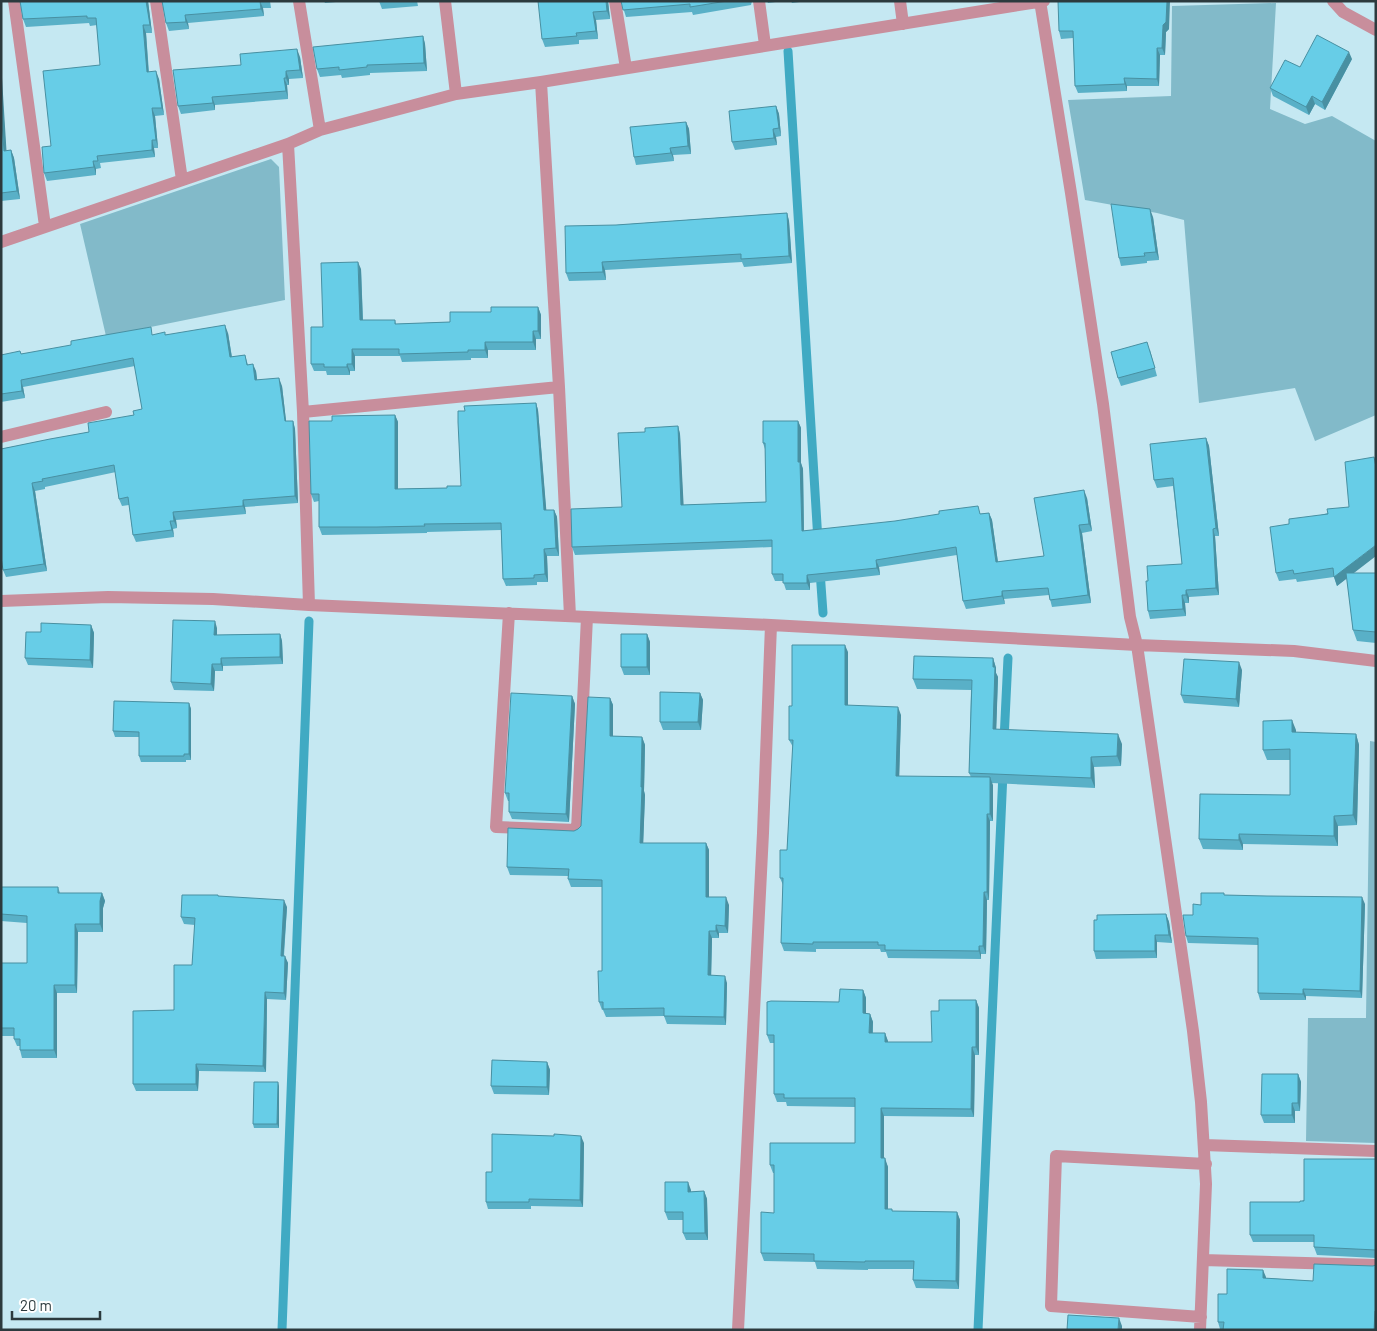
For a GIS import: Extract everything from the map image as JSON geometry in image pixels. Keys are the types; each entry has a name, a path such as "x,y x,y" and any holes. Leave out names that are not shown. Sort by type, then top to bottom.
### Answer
{"street":[{"path":"14,1 45,226"},
{"path":"156,1 182,180"},
{"path":"299,1 320,130"},
{"path":"445,1 456,94"},
{"path":"616,1 626,68"},
{"path":"759,1 765,45"},
{"path":"900,1 903,24"},
{"path":"1,242 288,144 320,130 456,94 1044,1"},
{"path":"1333,1 1343,12 1376,30"},
{"path":"1040,2 1103,404 1130,617 1137,645 1192,1031 1201,1102 1206,1164 1201,1323 1051,1306 1056,1156 1206,1164"},
{"path":"541,82 570,616"},
{"path":"288,144 303,412 309,604"},
{"path":"303,412 559,387"},
{"path":"1,438 106,412"},
{"path":"1,601 171,597 771,625 1137,645 1294,651 1376,661"},
{"path":"510,613 496,827 577,830 586,617"},
{"path":"738,1330 763,833 771,625"},
{"path":"1204,1145 1376,1151"},
{"path":"1203,1260 1376,1265"}],"shaded area":[{"path":"1276,3 1270,109 1305,124 1332,116 1376,141 1376,415 1315,441 1295,388 1199,403 1184,220 1157,213 1085,200 1068,100 1171,96 1172,6"},
{"path":"271,159 279,167 285,300 106,336 80,224"},
{"path":"1370,741 1376,742 1376,1143 1306,1141 1308,1018 1366,1018"}],"building":[{"path":"20,1 146,1 150,25 143,25 147,72 156,71 162,108 152,108 156,140 152,140 152,150 97,156 98,161 93,161 94,167 44,173 42,147 51,146 43,71 100,65 96,18 87,18 87,16 23,19"},
{"path":"162,1 260,1 261,9 185,15 186,22 166,23"},
{"path":"538,1 606,1 607,11 593,12 596,31 576,33 577,36 542,39"},
{"path":"621,1 727,1 690,7 690,4 623,10"},
{"path":"1058,1 1167,1 1162,48 1157,48 1157,79 1124,78 1125,84 1075,86 1073,31 1059,31"},
{"path":"1317,35 1349,52 1322,102 1312,96 1306,107 1270,88 1285,60 1300,67"},
{"path":"423,36 424,63 367,65 367,67 339,70 339,67 317,69 313,47"},
{"path":"297,49 300,70 286,71 286,78 284,78 286,91 212,97 213,103 178,106 173,70 241,65 240,54"},
{"path":"776,106 779,128 773,129 774,138 732,142 729,111"},
{"path":"1,109 4,151 11,150 17,191 1,193"},
{"path":"686,122 688,146 670,148 671,153 634,157 630,127"},
{"path":"1111,204 1150,209 1156,252 1144,253 1145,256 1119,258"},
{"path":"787,213 789,256 741,259 741,254 602,262 603,272 566,273 565,226 616,225"},
{"path":"358,262 360,320 395,320 395,324 450,322 450,312 491,312 491,307 538,307 538,331 533,331 533,342 485,342 485,350 399,354 399,349 352,349 352,364 347,364 347,367 324,367 324,364 311,364 311,327 323,327 321,263"},
{"path":"225,325 230,357 245,355 247,365 253,364 255,380 279,378 285,421 293,421 295,496 243,500 243,506 173,512 174,521 170,521 172,530 133,535 128,497 119,499 114,465 42,479 43,481 32,483 44,564 3,570 1,557 1,449 89,432 88,423 134,415 133,411 142,409 133,358 21,380 22,391 1,394 1,355 20,351 21,354 71,345 71,341 151,327 152,335 165,332 165,335"},
{"path":"1147,342 1155,368 1118,378 1111,352"},
{"path":"536,403 544,510 554,510 556,548 544,549 545,574 534,575 534,578 503,579 501,523 319,527 319,494 311,494 309,421 332,421 332,416 395,415 395,489 447,488 447,486 461,486 458,411 465,411 464,406"},
{"path":"763,421 798,421 802,531 895,521 939,514 939,511 978,506 980,514 989,513 996,562 1044,556 1034,498 1084,490 1089,524 1079,525 1088,595 1050,600 1048,588 1002,591 1002,596 963,601 956,547 876,560 877,568 807,575 807,583 783,583 783,574 772,574 772,540 572,547 571,509 622,507 618,433 645,432 645,428 678,426 681,505 766,502"},
{"path":"1206,438 1216,528 1213,529 1216,588 1186,590 1186,595 1182,595 1183,609 1148,611 1147,566 1182,564 1173,478 1154,480 1150,444"},
{"path":"1374,457 1376,467 1376,545 1334,577 1333,568 1294,574 1293,570 1276,573 1270,527 1289,524 1289,519 1328,514 1327,509 1349,507 1345,462"},
{"path":"1346,573 1376,573 1376,632 1353,630"},
{"path":"173,620 215,621 214,635 280,634 280,657 221,658 221,664 212,664 211,684 171,682"},
{"path":"41,623 91,625 90,660 25,658 26,632 41,632"},
{"path":"621,634 647,634 647,667 621,667"},
{"path":"792,645 845,645 845,705 898,707 896,776 990,777 990,814 987,814 987,892 984,892 983,946 979,946 979,951 885,950 885,945 878,945 878,942 781,943 783,878 780,878 780,850 787,850 793,740 789,740 789,706 792,706"},
{"path":"914,656 993,658 993,667 995,667 993,729 1118,734 1117,756 1091,757 1091,778 969,773 972,680 913,679"},
{"path":"1184,659 1239,662 1236,699 1181,695"},
{"path":"660,692 700,693 698,722 660,722"},
{"path":"511,693 572,696 566,814 509,812 509,793 505,793"},
{"path":"588,697 610,698 610,736 642,737 640,843 706,843 706,897 726,897 725,926 716,925 716,931 709,931 708,975 725,976 724,1017 664,1016 664,1008 603,1009 603,1002 599,1002 598,971 602,971 602,880 568,879 569,869 507,867 508,828 574,831 581,826"},
{"path":"114,701 189,703 189,754 184,754 184,756 139,756 139,732 113,731"},
{"path":"1292,720 1292,732 1356,734 1353,815 1334,816 1334,836 1239,834 1239,840 1199,839 1200,794 1290,795 1290,749 1263,750 1263,721"},
{"path":"1,887 58,887 58,893 102,893 100,924 75,924 75,985 54,985 54,1050 20,1050 20,1039 14,1039 14,1028 1,1028 1,963 27,963 27,916 1,914"},
{"path":"1201,893 1362,897 1360,991 1303,989 1303,994 1258,993 1258,938 1186,936 1183,915 1193,915 1193,904 1201,905"},
{"path":"182,895 218,895 284,900 281,956 285,956 284,993 265,992 263,1066 196,1064 196,1084 133,1084 133,1011 174,1010 174,965 192,965 195,918 181,917"},
{"path":"1166,914 1169,935 1155,935 1155,951 1094,951 1094,920 1097,920 1097,915"},
{"path":"840,989 863,990 863,1013 870,1014 869,1033 885,1033 885,1042 932,1042 931,1011 939,1011 939,1000 976,1000 976,1047 972,1047 971,1109 881,1108 881,1158 885,1158 885,1209 892,1209 892,1211 957,1212 956,1281 913,1280 914,1261 814,1261 814,1254 761,1253 761,1212 774,1213 774,1165 770,1165 770,1143 855,1143 855,1098 784,1098 784,1094 774,1094 774,1035 767,1035 767,1002 839,1002"},
{"path":"492,1060 547,1062 547,1087 491,1086"},
{"path":"1262,1074 1298,1074 1298,1103 1292,1103 1292,1115 1261,1115"},
{"path":"254,1082 278,1082 277,1124 253,1124"},
{"path":"492,1134 581,1136 580,1200 529,1199 529,1202 486,1202 486,1172 492,1172"},
{"path":"1304,1159 1376,1159 1376,1250 1314,1247 1314,1235 1250,1235 1250,1202 1304,1201"},
{"path":"665,1182 688,1182 688,1192 704,1191 705,1233 683,1233 683,1212 665,1212"},
{"path":"1314,1264 1376,1265 1374,1330 1223,1330 1224,1322 1218,1322 1218,1294 1227,1294 1227,1269 1263,1270 1263,1278 1313,1281"},
{"path":"1068,1315 1119,1318 1118,1330 1067,1330"}],"waterway":[{"path":"788,51 818,541"},
{"path":"820,571 823,613"},
{"path":"282,1330 309,621"},
{"path":"1004,740 1008,658"},
{"path":"978,1330 1003,773"}]}
